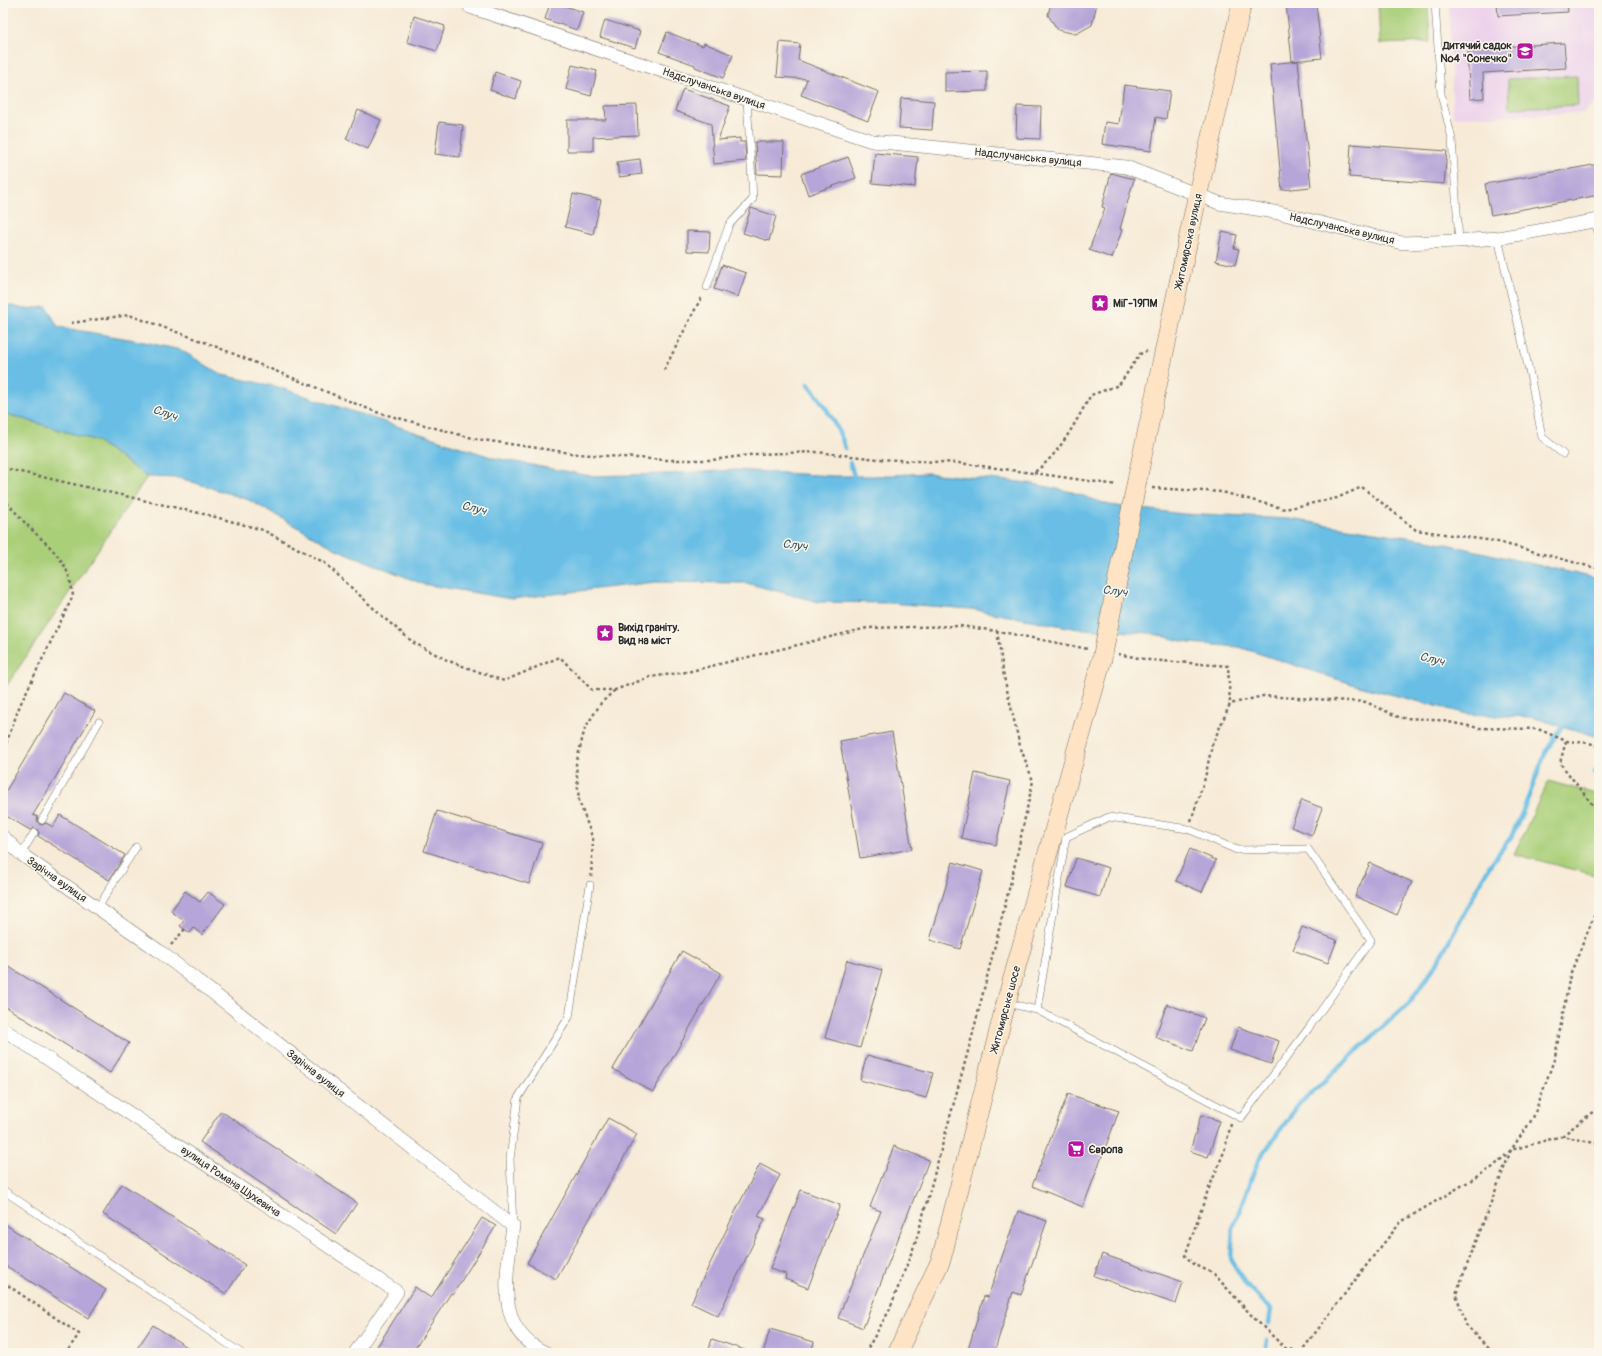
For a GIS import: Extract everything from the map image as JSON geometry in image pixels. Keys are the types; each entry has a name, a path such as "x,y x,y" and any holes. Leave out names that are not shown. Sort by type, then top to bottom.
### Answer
{"main road":[{"name":"Житомирська вулиця","path":"1101,654 1142,484 1198,193 1242,3"},
{"name":"Житомирське шосе","path":"897,1353 941,1260 1006,1003 1101,654"}],"street":[{"name":"Надслучанська вулиця","path":"471,3 470,7 872,141 1126,167 1198,193 1220,203 1280,213 1402,243 1498,238 1597,220"},
{"name":"Зарічна вулиця","path":"5,843 160,952 513,1226"},
{"name":"вулиця Романа Шухевича","path":"3,1029 397,1292 355,1353"},
{"path":"513,1226 507,1269 506,1292 509,1310 514,1325 523,1337 537,1349 546,1353"}],"lane":[{"path":"1435,3 1441,94 1452,139 1459,241"},
{"path":"707,287 729,224 753,199 747,99"},
{"path":"1597,220 1599,234"},
{"path":"1498,238 1531,379 1542,437 1563,454"},
{"path":"42,820 99,722"},
{"path":"1006,1003 1037,1010 1241,1118 1308,1030 1371,940 1308,849 1237,850 1188,829 1109,817 1066,837 1037,1010"},
{"path":"21,854 34,833"},
{"path":"98,908 112,883 136,847"},
{"path":"513,1226 510,1159 518,1098 569,1017 590,885"},
{"path":"3,1190 241,1353"}],"path":[{"path":"664,370 707,287"},
{"path":"71,323 129,315 202,342 376,412 476,440 578,454 666,460 712,460 757,454 816,452 878,459 959,463 1117,485"},
{"path":"1034,473 1042,467 1067,437 1091,395 1119,385 1140,354 1153,349"},
{"path":"3,468 208,515 263,530 325,563 384,618 414,643 449,661 504,681 560,657 592,690 615,690 650,677 687,672 867,628 960,626 997,631 1101,654 1149,660 1228,666 1230,704 1212,745 1205,778 1188,829"},
{"path":"1142,484 1222,492 1284,509 1337,498 1362,488 1416,530 1494,541 1599,569"},
{"path":"3,498 30,528 57,553 71,579 73,596 20,705 3,752"},
{"path":"865,1353 889,1311 919,1234 973,1033 1013,873 1033,781 1020,746 1004,677 997,631"},
{"path":"590,885 593,839 579,801 576,764 585,728 600,703 615,690"},
{"path":"1230,704 1263,696 1366,702 1402,718 1433,719 1479,728 1538,729 1566,741 1589,743 1599,746"},
{"path":"1566,741 1560,763 1599,813"},
{"path":"1234,1114 1224,1152 1207,1193 1185,1256 1194,1264 1214,1274 1253,1317 1285,1348 1300,1352 1401,1222 1493,1167 1511,1150 1533,1118 1555,1057 1570,975 1599,904"},
{"path":"170,946 185,929"},
{"path":"1511,1150 1562,1136 1599,1107"},
{"path":"1562,1136 1599,1144"},
{"path":"1492,1353 1466,1325 1456,1294 1511,1150"},
{"path":"3,1282 79,1334 66,1353"}],"shaded area":[{"name":"Дитячий садок №4 \"Сонечко\"","path":"1449,3 1599,3 1599,98 1583,113 1453,117"}],"green space":[{"path":"1378,3 1428,3 1430,42 1380,44"},
{"path":"1577,76 1578,105 1509,108 1508,79"},
{"path":"3,413 97,441 147,477 3,691"},
{"path":"1548,781 1599,795 1599,876 1514,854"}],"water":[{"name":"Случ","path":"3,304 24,309 47,307 58,327 135,340 181,350 222,375 278,387 494,458 591,476 735,470 833,476 874,476 927,473 1029,483 1072,492 1109,505 1183,514 1289,519 1433,541 1599,579 1599,737 1531,717 1467,714 1355,685 1239,647 1190,643 1150,633 1079,629 971,609 889,603 819,602 746,583 655,582 512,599 423,584 336,549 249,500 180,478 147,477 97,441 3,413"}],"building":[{"path":"550,3 556,3 583,12 577,30 545,19"},
{"path":"1051,3 1097,3 1092,25 1076,34 1058,30 1048,15"},
{"path":"1286,3 1316,3 1322,58 1292,61"},
{"path":"1497,3 1567,3 1568,12 1498,16"},
{"path":"414,16 445,26 437,51 407,42"},
{"path":"605,20 640,31 635,48 600,37"},
{"path":"667,32 703,46 704,43 733,55 723,78 695,67 695,65 659,52"},
{"path":"780,42 800,44 798,60 879,92 868,121 801,95 807,79 777,77"},
{"path":"1564,43 1566,68 1483,73 1484,98 1470,99 1467,53 1500,50 1500,47"},
{"path":"1298,61 1311,187 1282,190 1270,64"},
{"path":"572,65 597,71 591,96 566,89"},
{"path":"987,71 987,91 945,92 945,72"},
{"path":"495,72 521,81 516,99 490,90"},
{"path":"1124,85 1170,91 1166,119 1156,117 1151,151 1102,144 1105,122 1119,124"},
{"path":"683,89 730,106 718,140 740,138 740,142 745,142 746,161 714,164 711,124 675,111"},
{"path":"901,98 934,101 932,130 899,128"},
{"path":"637,105 638,135 593,137 593,151 567,151 567,120 606,120 605,106"},
{"path":"1017,106 1041,107 1040,139 1016,138"},
{"path":"358,110 381,120 368,149 346,139"},
{"path":"439,122 463,125 460,157 435,154"},
{"path":"755,142 784,142 783,175 757,174"},
{"path":"1351,144 1447,151 1444,184 1349,177"},
{"path":"875,153 918,157 915,187 872,183"},
{"path":"848,157 856,178 808,195 801,174"},
{"path":"640,159 642,174 619,177 617,162"},
{"path":"1599,164 1599,195 1491,215 1485,184"},
{"path":"1111,173 1134,179 1120,229 1122,230 1112,258 1089,250 1105,208 1102,207"},
{"path":"573,194 601,200 593,234 565,227"},
{"path":"751,208 776,216 769,241 743,233"},
{"path":"687,231 710,232 709,252 687,251"},
{"path":"1222,232 1237,235 1234,248 1239,249 1235,265 1216,261"},
{"path":"722,265 746,273 738,297 714,289"},
{"path":"64,693 95,711 33,815 38,817 37,820 39,824 42,825 46,823 53,827 60,815 125,855 109,880 38,836 39,833 37,829 34,828 30,830 3,814 3,796"},
{"path":"892,732 912,849 860,858 840,741"},
{"path":"975,773 1010,781 996,845 961,838"},
{"path":"1302,800 1322,808 1312,835 1291,827"},
{"path":"437,811 542,843 529,884 424,851"},
{"path":"1190,849 1216,860 1202,892 1176,881"},
{"path":"1076,858 1109,868 1100,897 1067,887"},
{"path":"953,862 983,871 960,949 930,940"},
{"path":"1370,863 1412,882 1397,915 1355,896"},
{"path":"185,891 200,902 208,892 225,904 202,935 194,928 190,933 180,926 184,921 171,911"},
{"path":"1302,927 1337,940 1328,963 1293,950"},
{"path":"682,951 721,973 653,1092 613,1069"},
{"path":"847,960 882,970 860,1048 825,1038"},
{"path":"3,963 129,1043 110,1073 3,1005"},
{"path":"1167,1004 1205,1018 1193,1051 1155,1037"},
{"path":"1238,1027 1279,1041 1271,1064 1230,1050"},
{"path":"867,1055 933,1073 926,1098 860,1080"},
{"name":"Європа","path":"1068,1094 1119,1111 1083,1207 1032,1186"},
{"path":"221,1111 357,1203 336,1234 200,1142"},
{"path":"1201,1115 1220,1121 1208,1157 1190,1151"},
{"path":"608,1118 637,1134 556,1279 527,1263"},
{"path":"894,1146 929,1160 863,1328 838,1318 881,1211 870,1207"},
{"path":"760,1164 780,1175 758,1216 765,1219 718,1316 691,1303"},
{"path":"122,1184 245,1265 226,1294 103,1214"},
{"path":"801,1190 840,1205 808,1288 785,1279 786,1274 770,1269"},
{"path":"1018,1211 1047,1221 1021,1295 1013,1292 994,1353 967,1353 984,1296 988,1297"},
{"path":"482,1218 496,1226 453,1294 451,1293 412,1353 373,1353 415,1287 431,1298"},
{"path":"3,1223 106,1290 88,1318 3,1264"},
{"path":"1102,1254 1183,1282 1176,1304 1094,1276"},
{"path":"153,1325 196,1353 134,1353"},
{"path":"770,1329 814,1342 811,1353 763,1353"},
{"path":"712,1339 748,1351 747,1353 708,1353"}],"waterway":[{"path":"808,384 830,414 839,431 845,448"},
{"path":"850,463 856,482"},
{"path":"1269,1323 1271,1309 1246,1285 1231,1259 1233,1228 1258,1161 1299,1104 1410,1002 1437,963 1490,865 1511,837 1523,811 1546,751 1565,721"},
{"path":"1265,1353 1267,1340"}],"place":[{"name":"Дитячий садок №4 \"Сонечко\"","path":"1525,51"},
{"name":"МіГ-19ПМ","path":"1100,303"},
{"name":"Вихід граніту. Вид на міст","path":"605,633"},
{"name":"Європа","path":"1076,1149"}]}
